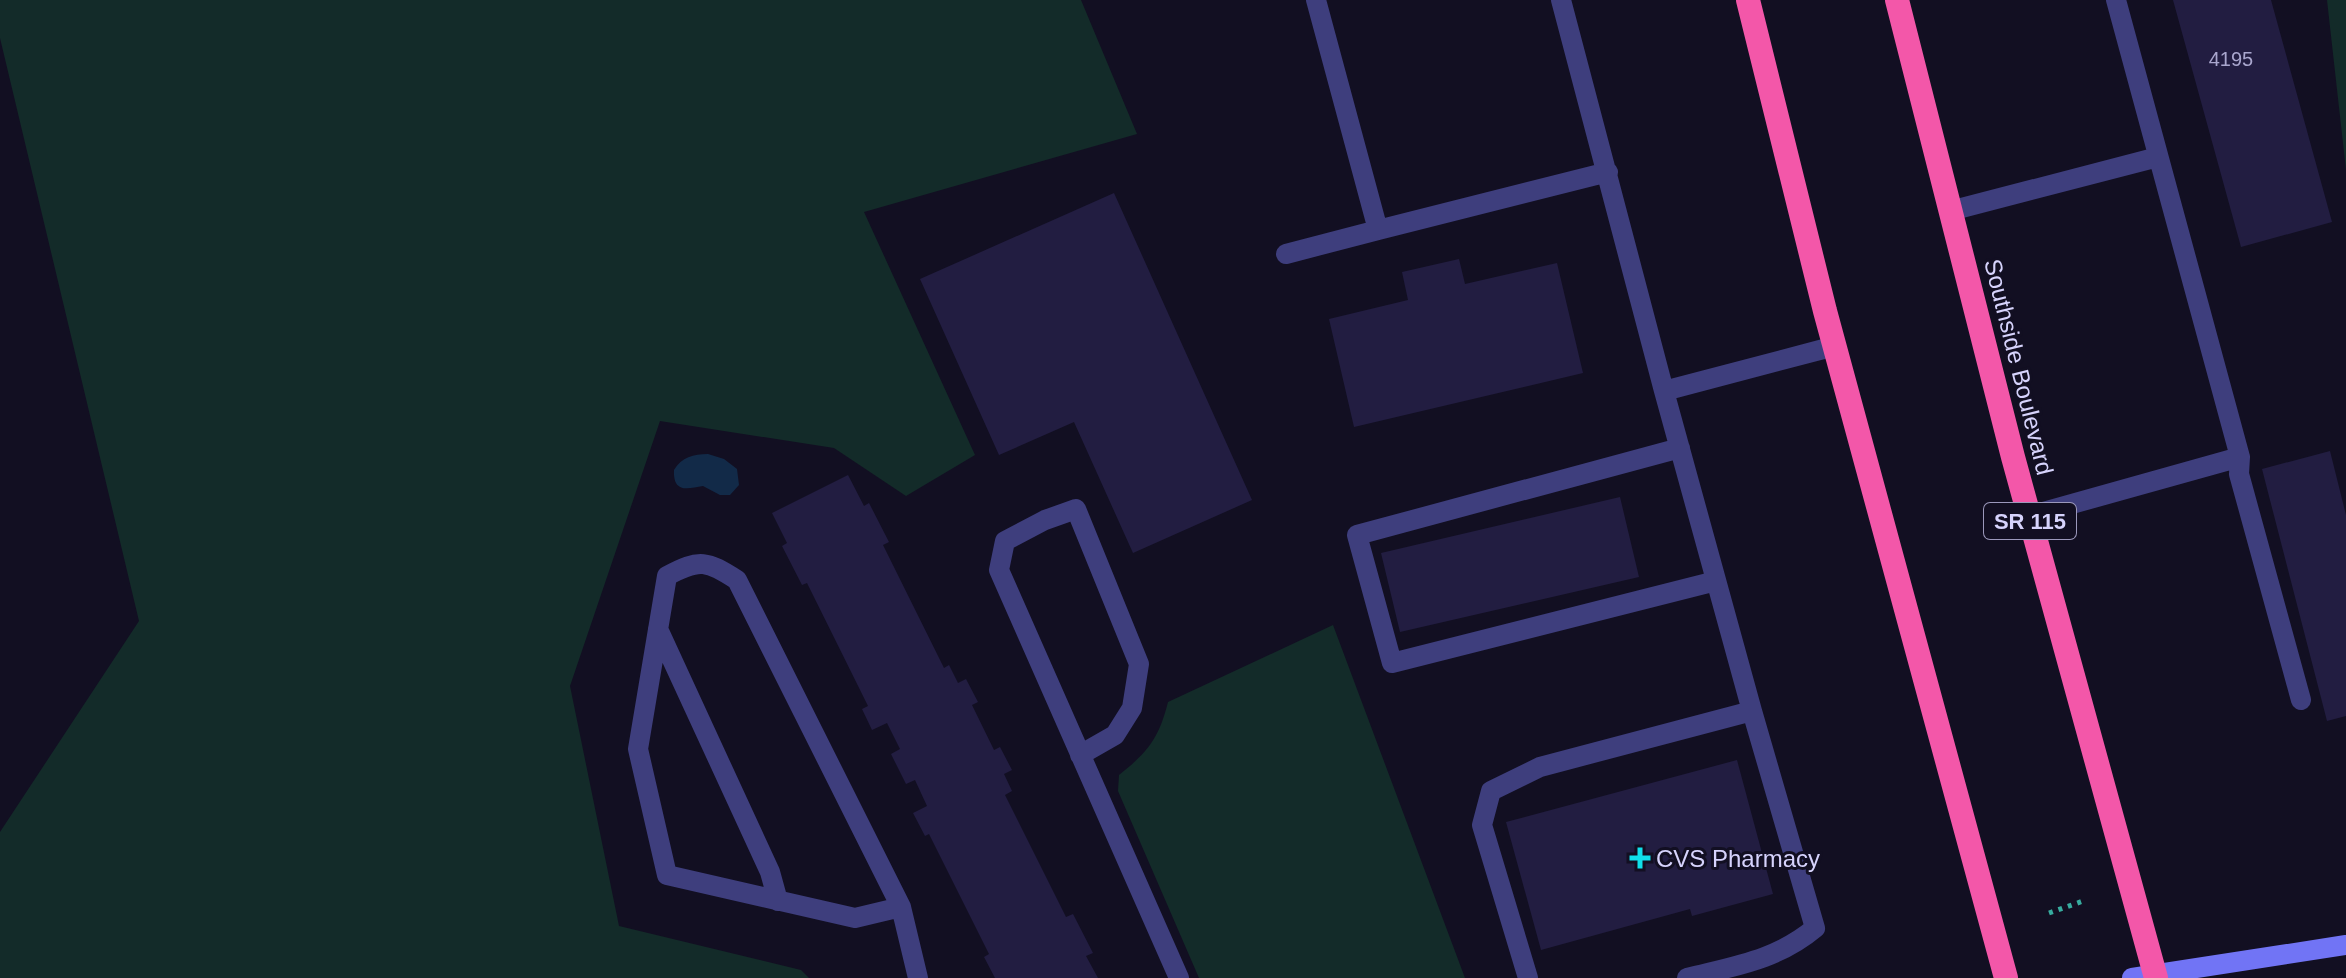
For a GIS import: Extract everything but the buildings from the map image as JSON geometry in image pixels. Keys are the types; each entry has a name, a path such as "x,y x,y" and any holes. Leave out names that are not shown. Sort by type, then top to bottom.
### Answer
{"highway":[{"path":"1748,0 1835,346 2006,978"},
{"name":"Southside Boulevard","path":"1897,0 2147,976"}],"street":[{"path":"2147,976 2346,945"}],"lane":[{"path":"1316,0 1378,230"},
{"path":"1561,0 1716,581 1815,928 1795,945 1765,958 1687,978"},
{"path":"2116,0 2240,457 2239,474 2301,700"},
{"path":"1950,211 2158,157"},
{"path":"1286,254 1608,172"},
{"path":"1664,391 1835,346"},
{"path":"1680,448 1357,535 1392,663 1716,581"},
{"path":"2029,516 2240,457"},
{"path":"1080,755 1115,735 1132,708 1139,664 1076,509 1045,520 1005,541 999,570 1080,755 1179,978"},
{"path":"901,907 855,918 667,875 638,749 667,576 689,564 713,565 737,580 901,907 918,978"},
{"path":"658,629 770,872 778,901"},
{"path":"1528,978 1482,825 1491,791 1540,767 1752,711"}],"path":[{"path":"2049,913 2086,900"}],"green space":[{"path":"0,0 1081,0 1137,134 864,212 975,455 906,496 834,448 660,421 570,686 619,926 801,970 809,978 0,978 0,832 139,621 0,38"},
{"path":"2327,0 2346,0 2346,170"},
{"path":"1333,625 1465,978 1199,978 1118,791 1119,775 1151,743 1168,702"}],"water":[{"path":"708,454 724,459 737,469 739,485 730,495 720,495 703,486 682,488 676,483 674,470 684,459"}],"place":[{"name":"CVS Pharmacy","path":"1640,858"}]}
